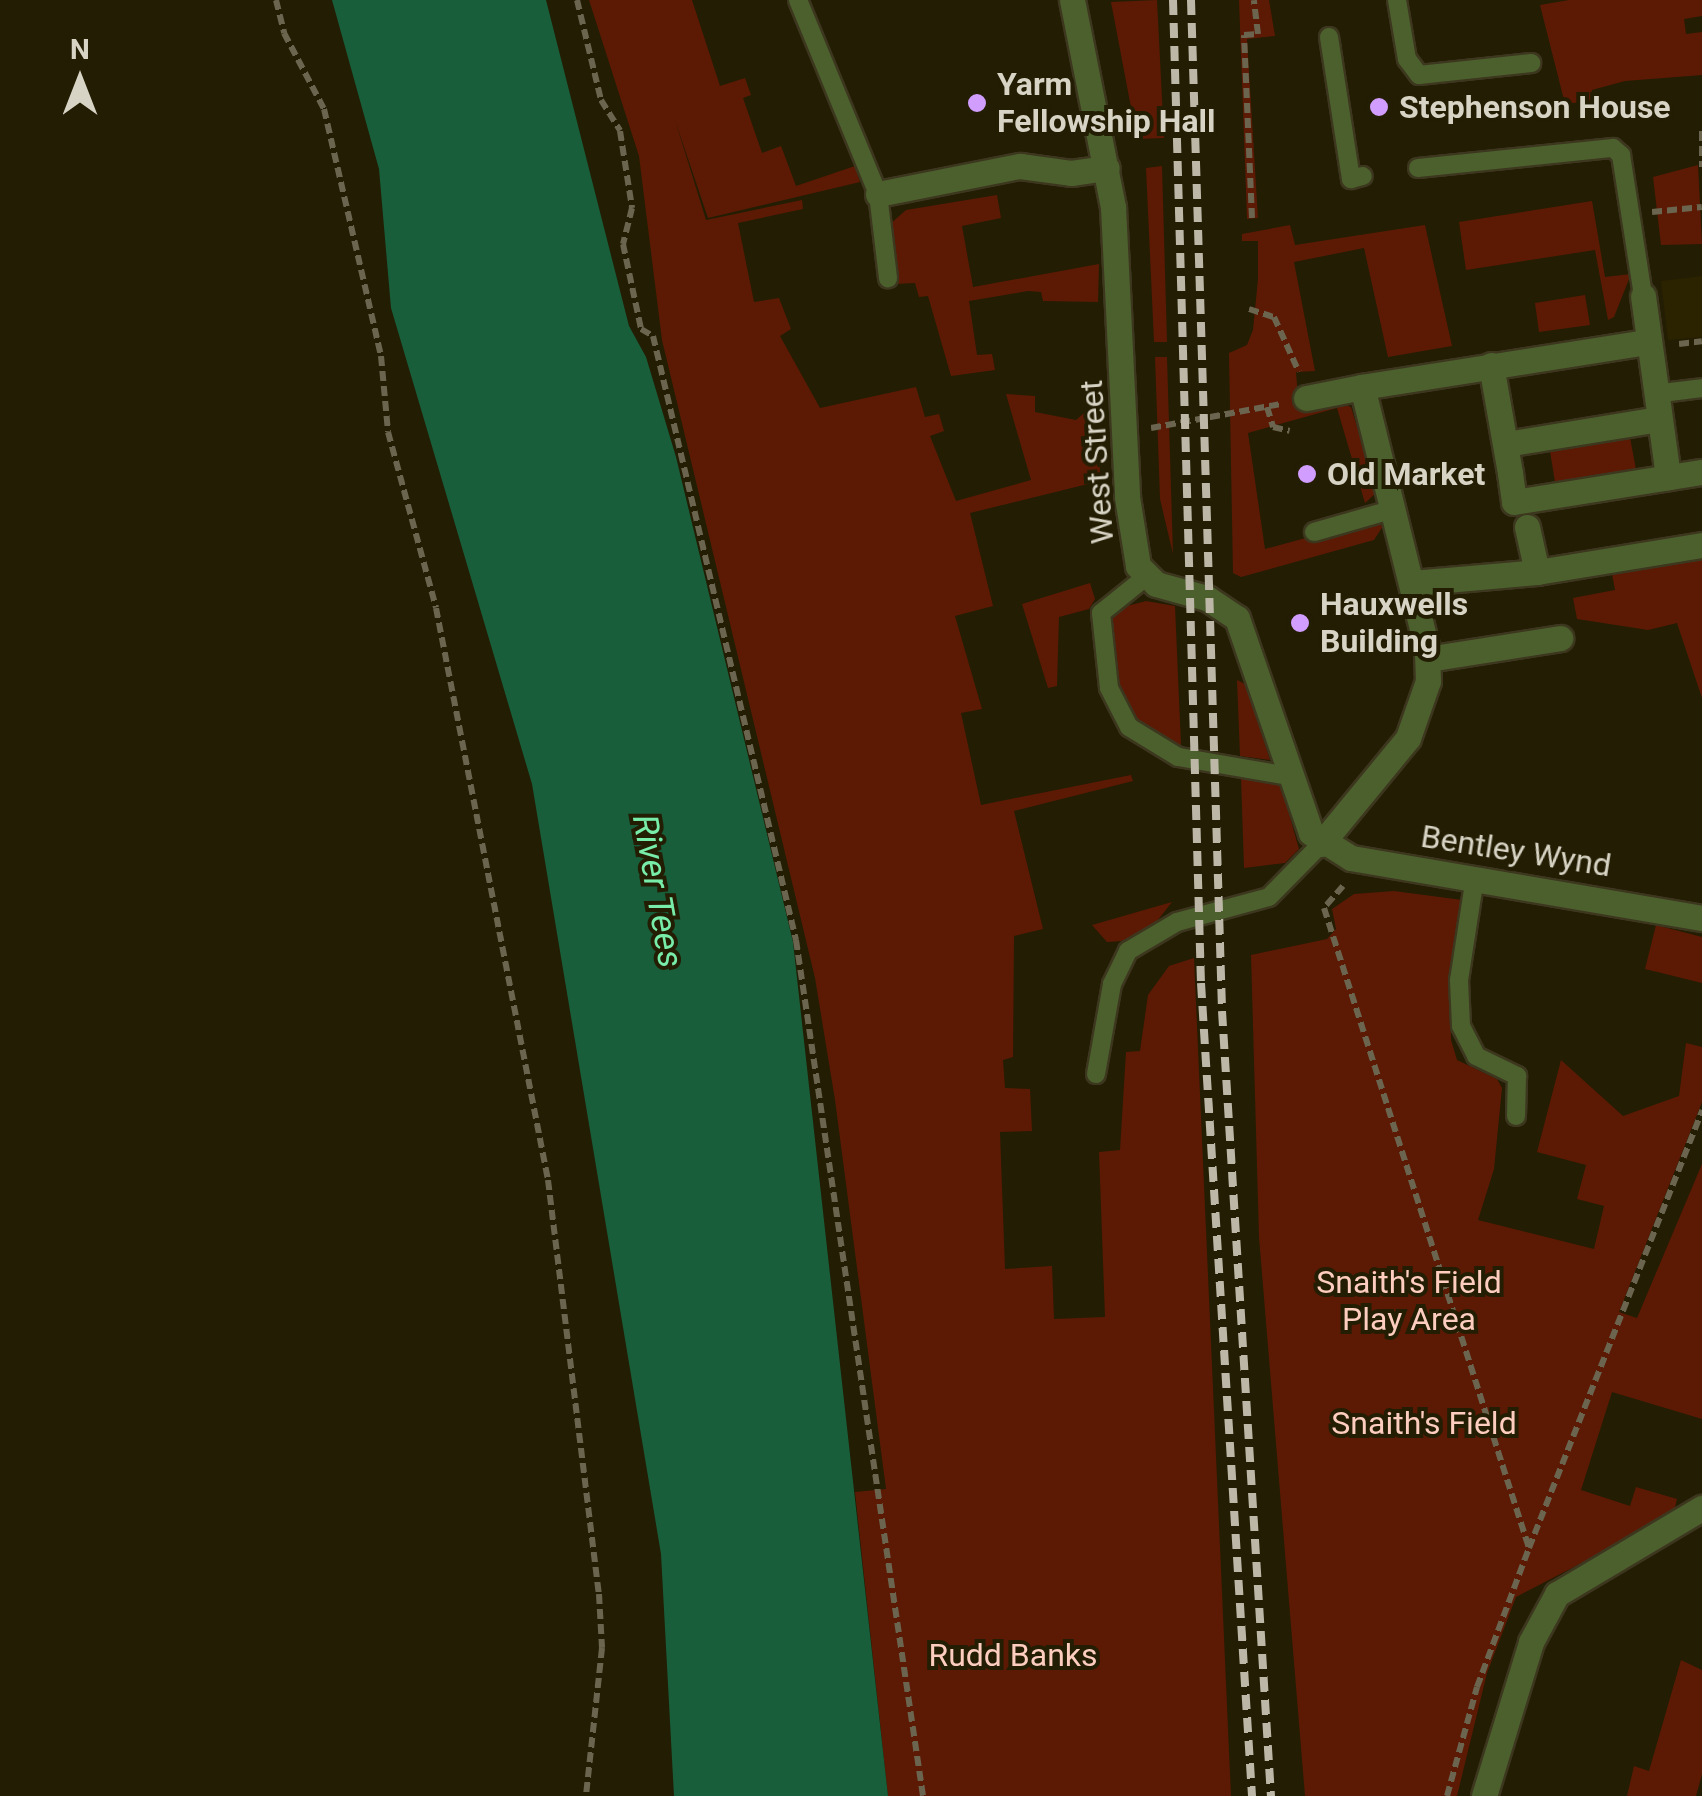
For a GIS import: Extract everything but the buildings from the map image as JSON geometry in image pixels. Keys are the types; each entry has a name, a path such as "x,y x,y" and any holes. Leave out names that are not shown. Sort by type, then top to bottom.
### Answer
{"street":[{"name":"West Street","path":"1072,0 1106,168 1119,257 1132,542 1146,576 1215,601 1237,618 1300,810 1321,844"},
{"path":"878,194 1020,166 1071,173 1106,168"},
{"path":"1643,296 1668,476"},
{"path":"1306,398 1647,342"},
{"path":"1491,365 1514,502 1702,472"},
{"path":"1321,844 1408,738 1423,706 1428,659 1362,386"},
{"path":"1506,444 1656,406"},
{"path":"1527,527 1536,572"},
{"path":"1412,583 1536,572 1702,546"},
{"path":"1428,659 1560,638"},
{"name":"Bentley Wynd","path":"1321,844 1352,858 1702,918"},
{"path":"1484,1796 1531,1642 1558,1594 1702,1508"}],"lane":[{"path":"798,0 878,194 888,278"},
{"path":"1396,0 1408,60 1420,75 1531,63"},
{"path":"1329,37 1351,178 1363,176"},
{"path":"1427,167 1456,168 1613,148 1622,156 1643,296"},
{"path":"1656,406 1702,388"},
{"path":"1314,532 1394,510"},
{"path":"1146,576 1100,613 1110,688 1129,727 1178,757 1289,776"},
{"path":"1096,1074 1112,984 1128,951 1177,922 1269,897 1321,844"},
{"path":"1475,877 1460,980 1461,1026 1476,1056 1517,1076 1516,1116"}],"path":[{"path":"276,0 284,33 324,109 382,356 388,432 436,608 548,1180 599,1594 602,1648 586,1796"},
{"path":"578,0 600,100 620,130 632,208 623,244 640,330 653,336 796,940 923,1796"},
{"path":"1252,218 1244,35 1258,34 1254,0"},
{"path":"1702,130 1702,167"},
{"path":"1631,214 1702,206"},
{"path":"1126,430 1306,398 1274,317 1248,309"},
{"path":"1267,407 1273,427 1290,431"},
{"path":"1346,876 1341,894 1324,908 1529,1548"},
{"path":"1447,1796 1477,1688 1529,1548 1702,1110"}],"shaded area":[{"path":"1702,276 1702,337 1668,340 1661,281"}],"green space":[{"name":"Rudd Banks","path":"589,0 692,0 720,86 745,78 751,95 743,98 762,153 781,146 796,186 855,166 860,182 708,218 675,120 706,220 802,200 803,209 738,223 754,302 779,298 791,329 780,336 820,408 916,387 925,417 939,414 944,431 930,436 956,501 1031,480 1006,394 1035,396 1035,412 1076,420 1099,400 1100,481 970,513 993,606 955,616 982,709 961,713 981,805 1131,775 1133,781 1014,811 1043,929 1014,936 1013,1057 1003,1060 1005,1088 1030,1089 1032,1131 1000,1132 1005,1269 1052,1266 1054,1319 1105,1317 1099,1152 1120,1150 1126,1052 1140,1051 1148,995 1169,966 1194,958 1231,1796 888,1796 855,1492 886,1489 835,1100 815,978 662,340 639,156"},
{"path":"1157,0 1164,138 1137,139 1111,2"},
{"path":"1239,0 1269,0 1275,36 1247,39 1258,218 1247,219"},
{"path":"1569,0 1702,0 1702,16 1684,19 1686,34 1702,32 1702,75 1625,81 1592,90 1590,101 1565,104 1540,5"},
{"path":"1698,165 1702,244 1661,245 1653,177"},
{"path":"1162,166 1167,342 1154,342 1146,168"},
{"path":"997,195 1001,218 962,226 973,287 1099,264 1098,302 1043,301 1041,292 1028,291 969,301 977,355 992,354 995,370 951,376 928,296 919,297 915,283 895,284 889,225 906,210"},
{"path":"1592,201 1605,277 1631,274 1614,317 1608,320 1595,250 1466,270 1459,222"},
{"path":"1290,225 1295,245 1425,225 1452,346 1388,357 1364,248 1294,262 1315,371 1296,372 1299,409 1337,402 1351,407 1377,492 1365,503 1337,408 1248,433 1265,549 1368,521 1383,526 1374,540 1241,577 1233,573 1229,353 1247,345 1253,330 1258,279 1258,241 1242,241 1242,234"},
{"path":"1585,295 1590,325 1539,332 1535,303"},
{"path":"1155,357 1167,357 1173,554 1160,499"},
{"path":"1629,432 1637,475 1538,492 1537,485 1555,482 1549,445"},
{"path":"1702,558 1702,698 1677,623 1648,630 1577,619 1573,598 1615,590 1612,574"},
{"path":"1090,583 1095,599 1089,609 1059,617 1057,686 1048,688 1022,604"},
{"path":"1146,601 1175,606 1181,745 1136,726 1120,691 1108,623 1112,610"},
{"path":"1237,680 1247,685 1270,760 1240,756"},
{"path":"1241,778 1280,782 1299,849 1285,863 1244,868"},
{"name":"Snaith's Field","path":"1394,891 1462,900 1450,974 1451,1040 1457,1060 1497,1079 1502,1088 1494,1169 1478,1220 1594,1249 1604,1206 1577,1199 1586,1165 1537,1152 1561,1060 1623,1116 1679,1096 1686,1043 1702,1047 1702,1102 1619,1312 1637,1318 1702,1164 1702,1419 1612,1392 1581,1490 1630,1506 1636,1487 1677,1499 1673,1516 1516,1597 1487,1673 1457,1796 1305,1796 1259,1237 1251,955 1327,939 1336,929 1332,909 1354,894"},
{"path":"1172,902 1154,925 1122,941 1107,942 1092,925"},
{"path":"1656,925 1702,937 1702,983 1645,969"},
{"path":"1681,1660 1702,1670 1702,1774 1696,1796 1627,1796 1634,1766 1649,1771"}],"water":[{"name":"River Tees","path":"332,0 546,0 629,326 646,357 676,457 793,942 888,1796 674,1796 661,1554 532,784 391,308 379,169"}],"railway":[{"path":"1173,0 1201,983 1252,1796"},
{"path":"1191,0 1222,1011 1271,1796"}],"place":[{"name":"Yarm Fellowship Hall","path":"977,103"},
{"name":"Stephenson House","path":"1379,107"},
{"name":"Old Market","path":"1307,474"},
{"name":"Hauxwells Building","path":"1300,623"}],"park label":[{"name":"Snaith's Field Play Area","path":"1409,1302"}]}
